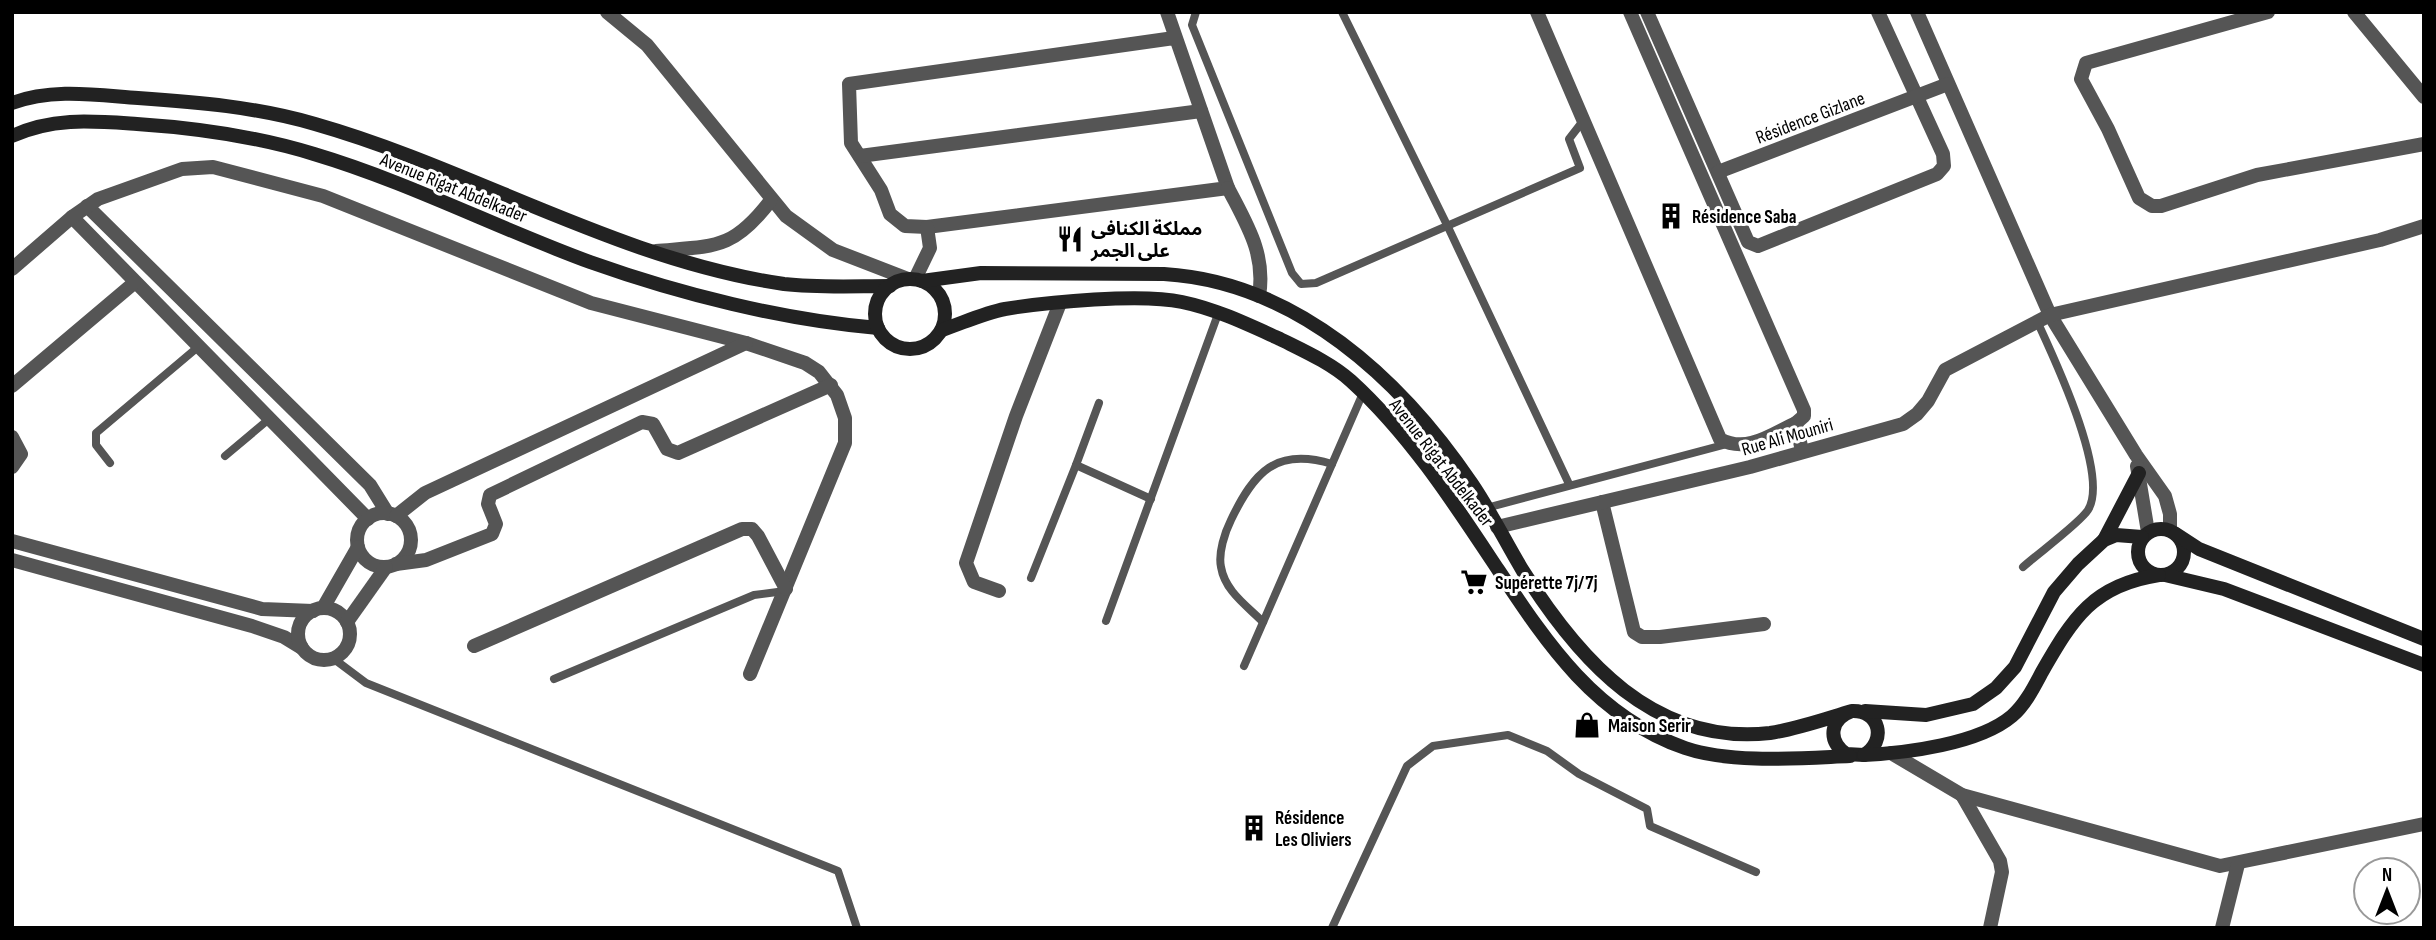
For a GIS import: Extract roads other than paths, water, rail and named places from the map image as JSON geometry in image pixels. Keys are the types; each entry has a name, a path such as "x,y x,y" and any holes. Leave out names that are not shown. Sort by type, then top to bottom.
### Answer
{"street":[{"path":"607,12 647,45 771,200 803,230 833,250 915,280 941,297 946,313 942,330 929,344 910,349 891,343 878,328 878,300 890,286"},
{"path":"1167,12 1228,188 1256,241 1261,259 1259,296"},
{"path":"1537,12 1714,429 1720,439 1728,444 1749,445 1796,423 1804,416 1804,410 1630,12"},
{"path":"1647,12 1748,242 1763,245 1941,171 1944,166 1942,154 1878,12"},
{"path":"1917,12 2043,318 2165,496 2173,532 2184,547 2182,561 2162,575"},
{"path":"2268,12 2086,63 2081,79 2108,129 2138,198 2152,206 2161,206 2257,175 2424,144"},
{"path":"2354,12 2424,97"},
{"path":"1174,38 849,84 851,143 891,214 905,226 927,227 1228,188"},
{"name":"Résidence Gizlane","path":"1718,172 1948,84"},
{"path":"12,103 41,95 74,93 188,101 272,113 354,136 598,232 656,251 781,283 819,287 890,286 915,280 981,273 1164,274 1192,276 1259,296 1348,346 1388,380 1441,441 1552,613 1598,670 1626,693 1668,718 1705,729 1770,733 1854,710 1926,715 1973,704 1996,688 2015,667 2054,592 2104,540 2138,473"},
{"path":"860,156 1201,111"},
{"name":"Avenue Rigat Abdelkader","path":"12,136 43,124 80,120 187,128 272,142 354,167 629,275 707,297 828,323 878,328"},
{"path":"12,269 72,217 110,193 182,169 213,167 332,200 591,303 746,343 805,363 831,385 845,418 845,443 750,674"},
{"path":"656,251 723,243 745,231 771,200"},
{"path":"87,206 370,485 392,515 408,528 411,544 403,559 391,565 347,622"},
{"path":"72,217 368,519"},
{"name":"Rue Ali Mouniri","path":"1497,527 1903,424 1917,414 1928,401 1945,370 2043,318 2380,240 2424,226"},
{"path":"915,280 930,248 927,227"},
{"path":"12,386 134,283"},
{"name":"Avenue Rigat Abdelkader","path":"942,330 1003,310 1060,303 1146,299 1181,301 1306,352 1350,380 1395,427 1451,499 1546,641 1577,679 1612,708 1648,731 1697,750 1728,756 1891,754 1957,740 1996,727 2014,715 2031,692 2070,624 2089,603 2113,588 2162,575"},
{"path":"999,591 974,582 966,563 1016,416 1060,303"},
{"path":"302,648 299,627 318,610 358,547 359,531 368,519 392,515 425,493 746,343"},
{"path":"358,547 366,559 391,565 426,560 492,534 496,524 488,504 490,495 642,422 653,424 667,449 678,453 831,385"},
{"path":"1796,423 1802,451"},
{"path":"12,437 21,454 12,467"},
{"path":"2136,454 2145,535 2137,550 2141,564 2162,575 2224,589 2424,665"},
{"path":"1602,502 1634,632 1642,637 1660,637 1764,624"},
{"path":"474,646 742,528 752,529 758,536 786,590"},
{"path":"2104,540 2116,535 2173,532 2199,549 2424,639"},
{"path":"12,541 262,609 337,612 347,622 350,639 347,648 334,659 318,660 284,637 252,626 12,560"},
{"path":"1854,710 1872,717 1879,730 1875,746 1858,756 1839,749 1833,735 1837,720 1854,710"},
{"path":"1891,754 1962,795 2220,866 2424,824"},
{"path":"1962,795 2000,861 2002,872 1990,928"},
{"path":"2222,928 2238,864"}],"lane":[{"path":"1196,12 1192,25 1295,280 1301,284 1316,284 1580,168 1569,139 1583,121"},
{"path":"1342,12 1569,484"},
{"path":"1107,621 1218,314"},
{"path":"2023,567 2088,510 2093,482 2087,450 2043,318"},
{"path":"110,463 96,445 96,433 198,347"},
{"path":"1244,666 1363,393"},
{"path":"1031,578 1098,403"},
{"path":"225,456 269,419"},
{"path":"1486,508 1728,444"},
{"path":"1263,622 1227,587 1220,564 1225,532 1244,494 1264,469 1288,459 1314,459 1332,464"},
{"path":"1076,465 1151,499"},
{"path":"554,679 754,595 786,590"},
{"path":"334,659 366,683 838,871 857,928"},
{"path":"1332,928 1407,766 1433,746 1475,737 1508,735 1547,751 1580,774 1647,809 1650,826 1756,872"}],"place":[{"name":"Résidence Saba","path":"1671,216"},
{"name":"مملكة الكنافى على الجمر","path":"1070,239"},
{"name":"Supérette 7j/7j","path":"1474,582"},
{"name":"Maison Serir","path":"1587,725"},
{"name":"Résidence Les Oliviers","path":"1254,828"}]}
